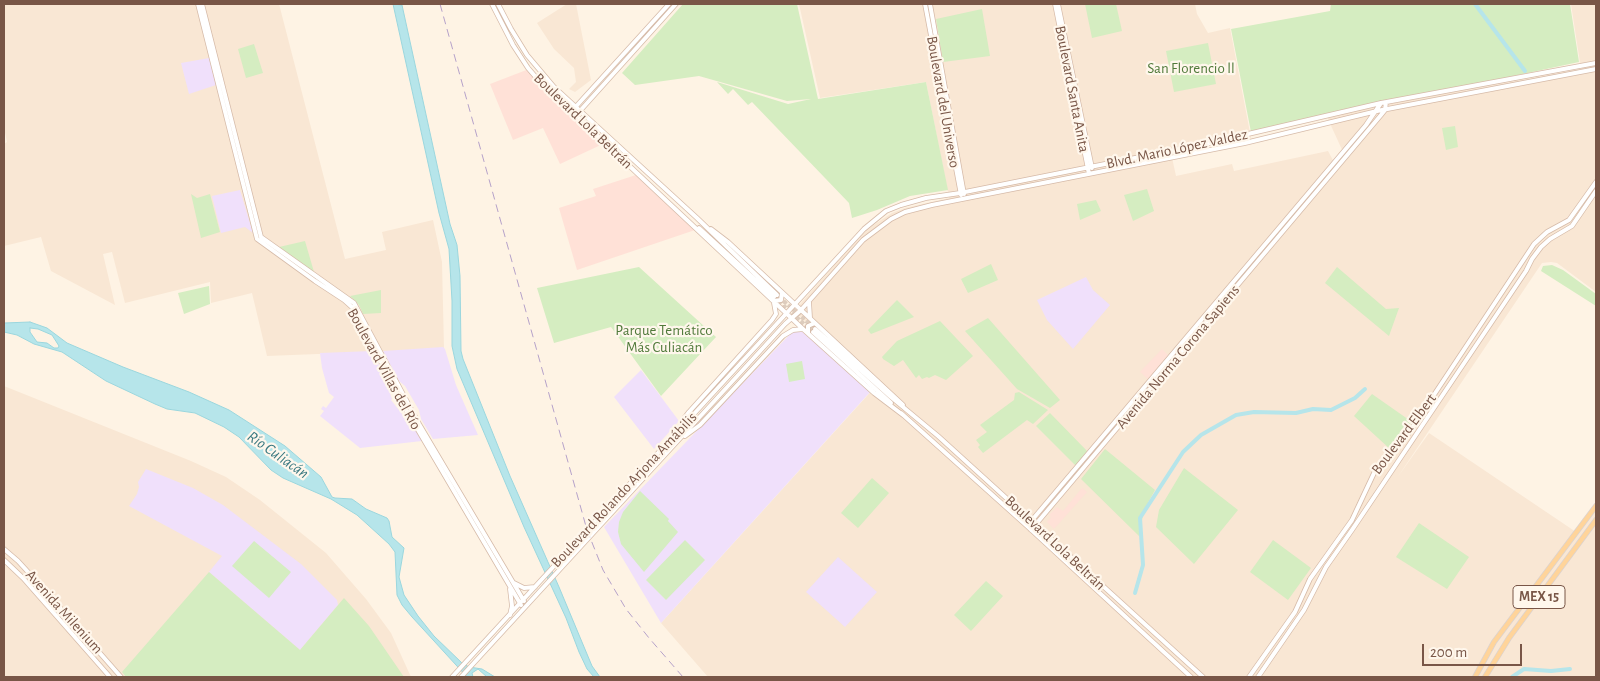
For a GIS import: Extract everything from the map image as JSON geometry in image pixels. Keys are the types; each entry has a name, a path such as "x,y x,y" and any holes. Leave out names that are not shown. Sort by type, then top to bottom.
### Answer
{"main road":[{"name":"MEX 15","path":"1476,677 1494,642 1596,506"},
{"name":"MEX 15","path":"1485,677 1509,638 1596,520"}],"street":[{"name":"Boulevard Villas del Río","path":"198,4 257,239 354,309 401,401 525,607"},
{"name":"Boulevard Villas del Río","path":"202,4 261,237 354,303 419,424 509,581 510,587 522,602"},
{"name":"Boulevard Lola Beltrán","path":"492,4 502,27 528,68 571,112 774,297"},
{"name":"Boulevard Lola Beltrán","path":"498,4 511,29 534,64 580,112 697,218 803,329 812,332 907,410 1203,677"},
{"path":"571,112 669,4"},
{"path":"576,116 676,4"},
{"name":"Boulevard del Universo","path":"925,4 962,192"},
{"name":"Boulevard del Universo","path":"930,4 963,199"},
{"name":"Boulevard Santa Anita","path":"1057,4 1091,174"},
{"name":"Blvd. Mario López Valdez","path":"796,305 864,229 881,214 914,200 1221,140 1381,103 1596,63"},
{"name":"Blvd. Mario López Valdez","path":"801,310 863,240 882,224 917,208 1254,141 1376,111 1596,69"},
{"path":"1322,181 1385,110 1386,102"},
{"path":"1322,181 1381,103"},
{"name":"Avenida Norma Corona Sapiens","path":"1027,526 1322,181"},
{"name":"Avenida Norma Corona Sapiens","path":"1031,530 1322,181"},
{"name":"Boulevard Elbert","path":"1249,677 1295,612 1310,579 1355,515 1375,471 1408,434 1534,244 1547,232 1569,220 1596,182"},
{"name":"Boulevard Elbert","path":"1258,677 1304,610 1326,568 1532,259 1550,239 1572,226 1596,191"},
{"name":"Boulevard Lola Beltrán","path":"697,218 728,242 892,393 907,410"},
{"path":"774,297 781,300 782,292"},
{"path":"788,298 797,299 806,294"},
{"path":"683,425 683,420 689,412 772,320 776,314 774,297"},
{"path":"810,300 808,308 811,320"},
{"name":"Boulevard Rolando Arjona Amábilis","path":"452,677 796,305"},
{"name":"Boulevard Rolando Arjona Amábilis","path":"461,677 792,317 801,310"},
{"path":"812,332 809,325 815,323"},
{"path":"683,437 700,426 786,334 793,330 803,329"},
{"name":"Boulevard Lola Beltrán","path":"812,332 874,393 903,415 1027,526 1191,677"},
{"name":"Avenida Milenium","path":"4,549 40,585 121,677"},
{"name":"Avenida Milenium","path":"4,560 28,584 110,677"},
{"path":"509,581 524,588 535,587"},
{"path":"510,587 512,606 510,616"}],"shaded area":[{"path":"4,4 279,4 345,259 386,250 382,232 433,220 442,262 444,349 267,356 252,293 211,303 210,282 125,303 112,252 103,254 115,305 51,271 41,237 4,246 4,144 7,142 4,128"},
{"path":"567,4 576,4 591,80 575,92 569,89 576,82 574,68 554,49 537,23"},
{"path":"799,4 1195,4 1197,14 1208,33 1230,28 1251,138 1171,153 1176,176 1232,164 1234,171 1328,151 1335,164 1344,154 1327,117 1366,108 1581,69 1571,4 1596,4 1596,292 1557,263 1542,263 1397,478 1429,433 1576,532 1596,502 1596,677 708,677 661,623 876,386 794,311 863,233 878,222 892,213 905,208 949,198 926,82 820,98"},
{"path":"209,58 216,85 189,94 181,63"},
{"path":"529,69 605,143 560,164 543,128 513,140 490,84"},
{"path":"639,174 698,229 577,270 559,208 596,196 593,189"},
{"path":"240,190 253,233 245,227 221,233 212,196"},
{"path":"1086,277 1093,290 1110,305 1073,349 1047,320 1037,300"},
{"path":"797,327 871,391 661,623 604,527"},
{"path":"443,347 456,385 478,435 433,439 421,419 419,410 405,386 399,381 383,351"},
{"path":"1162,349 1170,357 1150,381 1140,372"},
{"path":"372,351 388,383 391,400 410,421 422,441 360,448 320,416 324,411 321,409 323,406 326,408 334,397 329,393 320,353"},
{"path":"641,370 679,421 654,449 614,397"},
{"path":"4,386 191,461 226,477 260,500 326,553 366,599 391,633 411,677 4,677"},
{"path":"146,469 193,488 223,505 301,564 337,600 338,605 300,650 209,572 222,556 129,506 137,494 138,482"},
{"path":"1082,488 1087,492 1054,529 1047,522 1051,517 1049,515 1057,507 1063,511"},
{"path":"838,557 877,592 845,627 806,592"}],"green space":[{"path":"683,4 797,4 818,99 926,82 948,190 910,196 852,218 849,203 752,102 748,105 733,89 728,94 717,82 788,104 811,99 787,101 699,76 635,85 622,73"},
{"path":"1085,4 1116,4 1122,31 1092,38"},
{"path":"1331,4 1570,4 1579,62 1251,132 1231,29 1330,11"},
{"path":"982,9 990,56 943,62 936,19"},
{"name":"San Florencio ll","path":"1208,43 1216,84 1174,92 1166,51"},
{"path":"254,44 263,73 246,78 238,49"},
{"path":"1455,126 1458,147 1446,150 1442,128"},
{"path":"1147,189 1154,211 1133,221 1124,195"},
{"path":"191,194 197,198 210,194 220,232 201,238"},
{"path":"1096,200 1101,211 1080,220 1077,204"},
{"path":"305,241 314,272 279,247"},
{"path":"991,264 998,280 968,293 961,279"},
{"path":"1552,265 1563,270 1596,294 1596,306 1541,271 1543,266"},
{"name":"Parque Temático Más Culiacán","path":"639,267 716,337 661,396 611,327 554,343 537,288"},
{"path":"1337,267 1386,309 1399,308 1389,336 1325,283"},
{"path":"209,286 210,304 184,314 178,293"},
{"path":"381,290 381,313 363,314 359,305 350,296"},
{"path":"897,300 914,317 871,334 868,330"},
{"path":"988,318 1060,400 1050,408 1017,389 965,331"},
{"path":"940,321 973,356 946,380 935,375 922,379 919,375 916,378 903,360 894,366 883,359 882,357 897,341"},
{"path":"802,361 805,379 789,382 786,364"},
{"path":"1019,392 1048,410 1033,424 1027,420 983,453 978,447 980,445 976,440 987,432 980,425 1014,400 1015,393"},
{"path":"1372,394 1412,422 1390,449 1354,416"},
{"path":"1050,413 1088,452 1076,466 1036,426"},
{"path":"1105,449 1155,490 1144,510 1139,536 1081,479"},
{"path":"1184,468 1238,510 1194,564 1156,527 1159,510"},
{"path":"872,478 889,493 858,528 841,513"},
{"path":"640,491 669,519 668,521 678,532 644,572 621,544 618,532 623,512"},
{"path":"1419,523 1469,557 1447,589 1396,557"},
{"path":"685,540 705,560 666,600 646,580"},
{"path":"1273,540 1311,568 1288,600 1250,572"},
{"path":"254,541 291,572 269,598 232,566"},
{"path":"209,572 300,650 344,598 369,626 404,677 126,677 122,672"},
{"path":"986,581 1003,596 971,631 954,615"}],"water":[{"path":"393,4 402,5 450,224 457,245 460,276 461,351 463,359 510,476 592,666 600,677 594,677 587,669 579,652 566,618 524,527 457,369 452,346 449,249 439,213"},
{"name":"Río Culiacán","path":"30,322 47,328 67,343 229,410 285,446 321,477 332,497 352,499 366,509 387,518 392,537 404,548 399,577 404,595 418,616 434,636 462,663 469,667 482,669 495,677 487,677 478,669 472,673 473,677 467,677 412,617 402,605 397,595 395,552 389,544 357,515 331,499 283,478 271,470 239,437 224,427 195,413 167,409 106,381 62,352 34,344 17,335 4,332 4,323","holes":["30,328 52,335 59,346 58,348 54,348 47,343 37,342 30,332"]}],"waterway":[{"path":"1475,4 1525,71"},
{"path":"1135,593 1143,565 1140,518 1183,452 1201,435 1236,415 1254,412 1296,413 1313,409 1331,410 1355,398 1365,389"},
{"path":"1512,677 1524,669 1551,671 1570,669"}],"tunnel":[{"path":"774,297 813,332"},
{"path":"779,297 815,329"}],"railway":[{"path":"440,4 587,530 603,570 626,609 683,677"}]}
